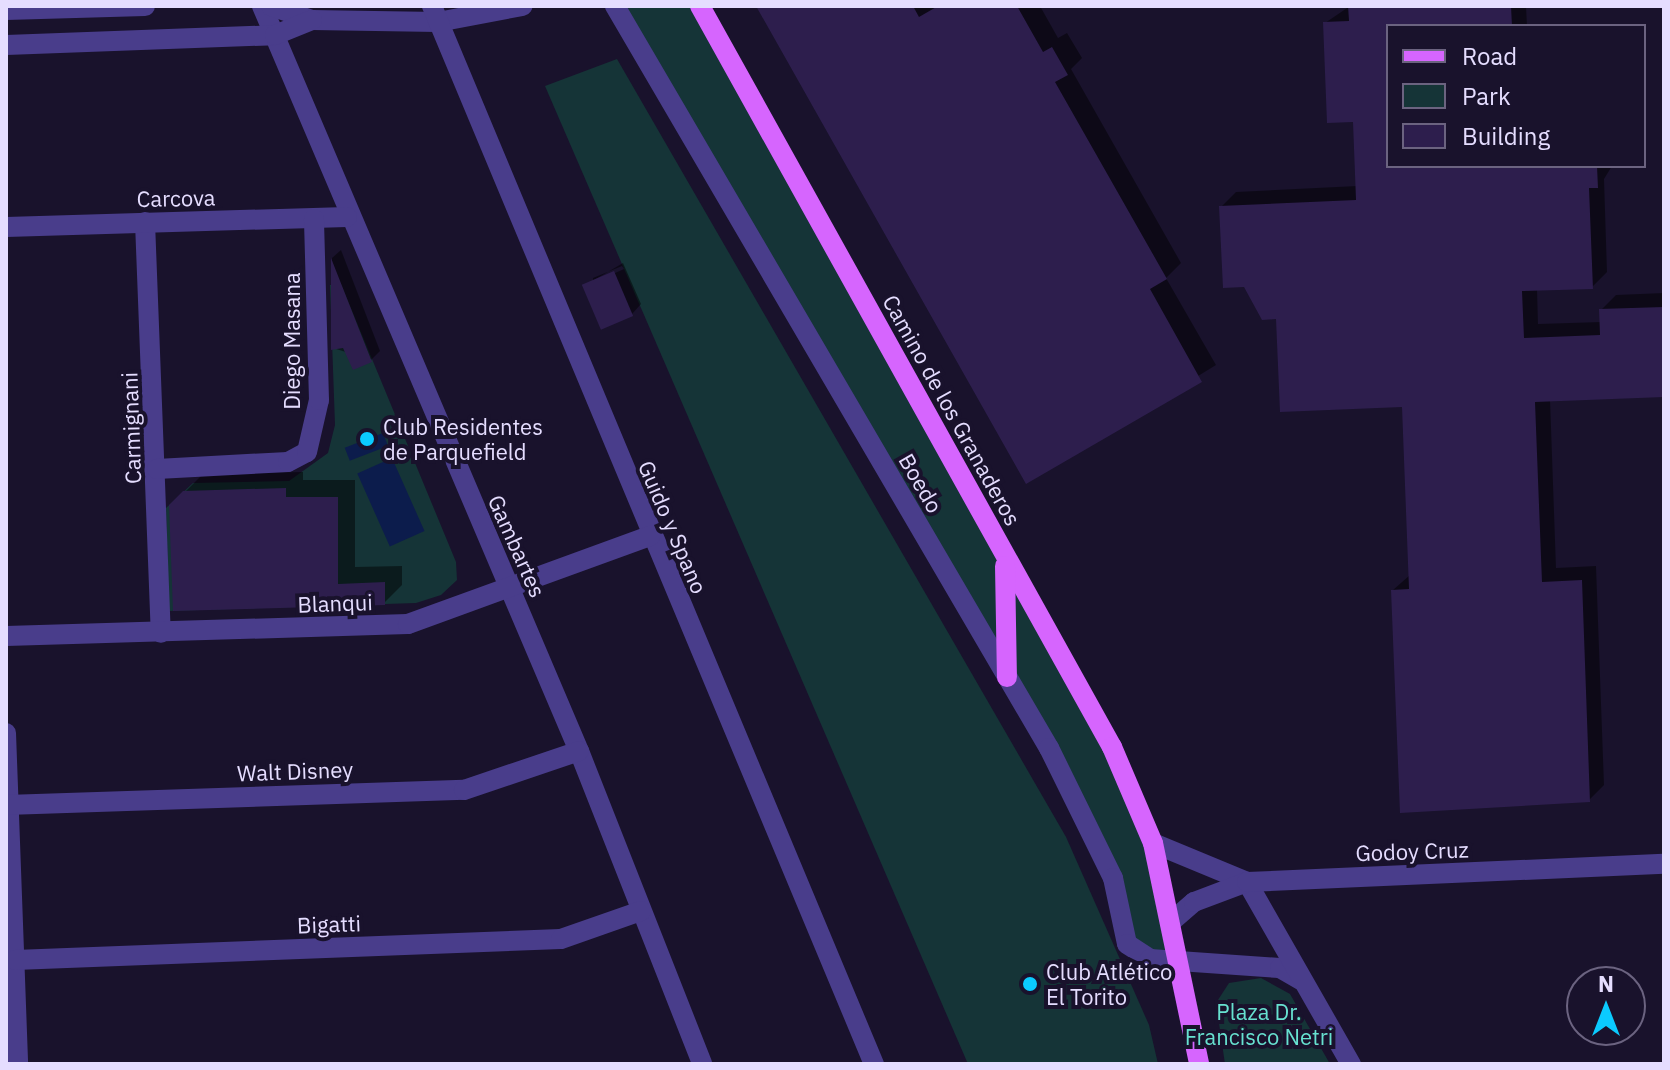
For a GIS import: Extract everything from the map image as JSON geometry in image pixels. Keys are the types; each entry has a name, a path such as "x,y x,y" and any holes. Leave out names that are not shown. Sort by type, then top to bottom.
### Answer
{"main road":[{"name":"Camino de los Granaderos","path":"700,6 1112,747 1153,843 1172,921"},
{"path":"1003,551 1007,677"},
{"path":"1172,921 1199,1064"}],"street":[{"path":"6,10 145,6"},
{"name":"Gambartes","path":"262,6 347,217 579,751 702,1064"},
{"path":"271,6 312,20"},
{"path":"6,45 275,35 312,20 522,6"},
{"name":"Boedo","path":"615,6 1007,677 1113,878 1127,944 1142,957 1181,965 1280,968 1301,980"},
{"name":"Guido y Spano","path":"435,14 650,536 874,1064"},
{"name":"Carcova","path":"6,227 347,217"},
{"name":"Diego Masana","path":"157,469 288,462 307,452 319,400 314,219"},
{"name":"Carmignani","path":"145,222 161,633"},
{"name":"Blanqui","path":"6,636 408,624 511,593 650,536"},
{"path":"6,733 18,1064"},
{"name":"Walt Disney","path":"7,805 464,790 579,751"},
{"path":"1153,843 1247,882 1351,1064"},
{"name":"Godoy Cruz","path":"1172,921 1194,902 1247,882 1664,864"},
{"name":"Bigatti","path":"15,960 561,939 641,911"}],"green space":[{"path":"615,6 700,6 1112,747 1181,965 1142,957 1113,878"},
{"path":"617,59 1066,837 1149,1025 1158,1064 968,1064 545,86"},
{"name":"Club Residentes de Parquefield","path":"341,284 456,562 457,580 441,595 416,603 169,611 166,508 193,483 289,481 328,453 335,425 330,285"},
{"name":"Plaza Dr. Francisco Netri","path":"1261,978 1290,994 1330,1064 1225,1064 1216,1003 1229,983"}],"water":[{"path":"383,433 388,446 350,461 345,448"},
{"path":"392,458 425,531 390,547 357,473"}],"building":[{"path":"756,6 913,6 919,17 938,6 1017,6 1043,52 1052,47 1068,75 1055,82 1167,279 1150,289 1202,382 1026,484"},
{"path":"1348,6 1511,6 1512,24 1386,24 1386,168 1597,168 1598,188 1589,188 1593,289 1522,291 1524,338 1600,335 1599,309 1664,307 1664,397 1535,402 1542,582 1582,580 1590,802 1400,813 1391,590 1409,589 1402,407 1280,412 1276,319 1262,320 1244,287 1223,288 1219,206 1356,200 1353,122 1327,123 1323,22 1349,21"},
{"path":"331,258 372,362 353,370 343,348 331,350"},
{"path":"614,271 633,316 601,330 582,285"},
{"path":"286,488 286,497 338,497 338,584 385,582 385,605 173,611 169,505 183,491"}],"place":[{"name":"Club Residentes de Parquefield","path":"367,439"},
{"name":"Club Atlético El Torito","path":"1030,984"}]}
